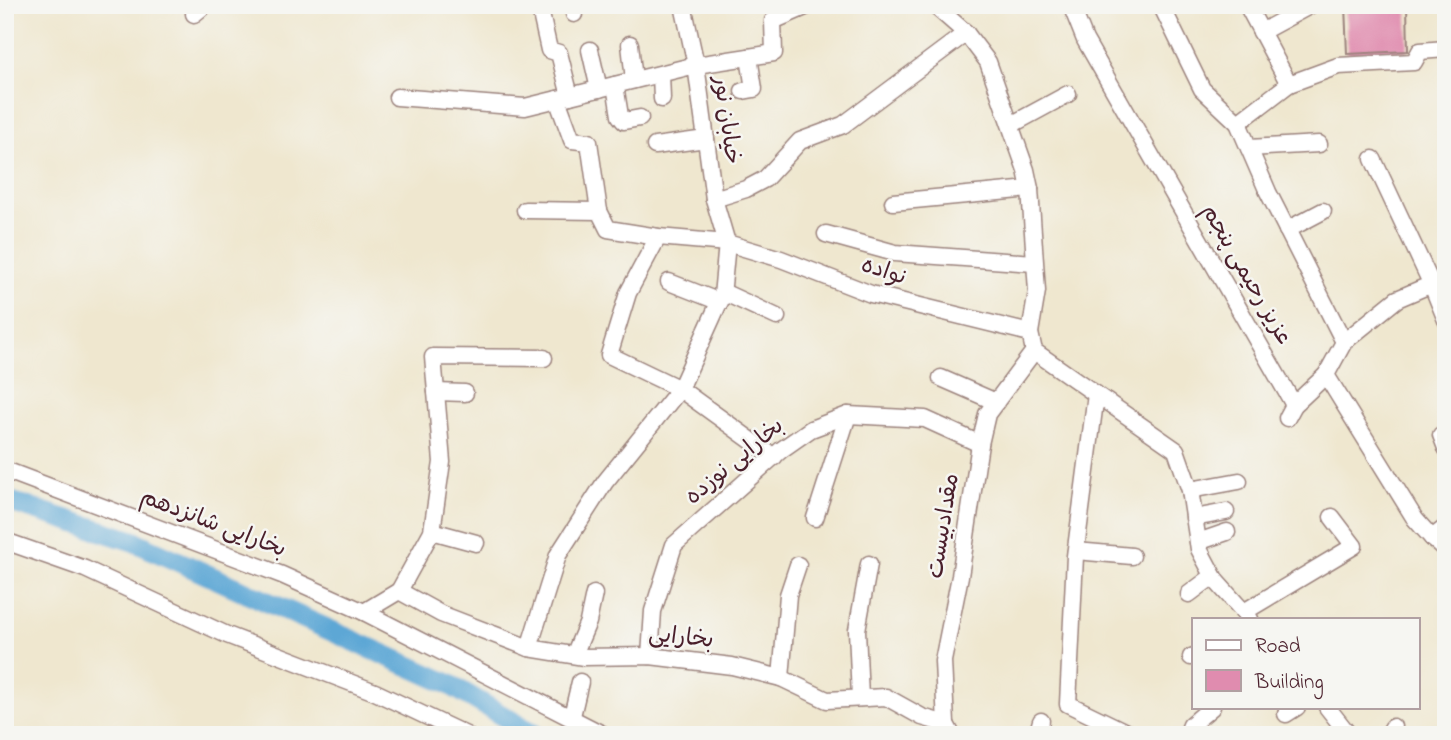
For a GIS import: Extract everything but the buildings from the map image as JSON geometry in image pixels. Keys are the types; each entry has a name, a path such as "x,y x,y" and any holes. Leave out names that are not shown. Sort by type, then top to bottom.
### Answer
{"street":[{"path":"525,210 599,211 589,142 572,140 563,97 559,53 549,50 539,5"},
{"path":"683,5 696,65 774,53 773,20 810,5"},
{"path":"934,5 966,33 988,62 1030,188 1037,291 1030,333 1034,351 1176,450 1190,491 1198,542 1213,576 1247,615 1354,546 1332,517"},
{"name":"عزیز رحیمی پنجم","path":"1071,5 1086,40 1290,411 1326,375"},
{"path":"1161,5 1202,89 1238,123 1244,146 1344,342"},
{"path":"1247,5 1289,85"},
{"path":"1261,32 1311,5"},
{"path":"714,199 746,189 765,179 800,141 843,125 966,33"},
{"path":"630,44 634,80"},
{"path":"1238,123 1289,85 1338,66 1414,62 1420,51 1446,48"},
{"path":"590,50 620,116 624,121 640,118"},
{"path":"743,91 754,89 749,57"},
{"name":"خیابان نور","path":"397,97 525,107 696,65 714,199 727,243 721,297 680,389 605,482 558,555 529,648"},
{"path":"661,74 662,99"},
{"path":"1011,125 1068,94"},
{"path":"655,146 706,139"},
{"path":"1244,146 1319,144"},
{"path":"1373,159 1439,281 1446,320"},
{"path":"893,202 1030,188"},
{"name":"نواده","path":"599,211 608,229 658,237 727,243 781,258 871,294 1030,333"},
{"path":"1287,230 1323,211"},
{"path":"826,234 895,253 1034,263"},
{"path":"658,237 628,293 609,355 680,389 774,457"},
{"path":"1439,281 1397,299 1344,342 1326,375 1415,519 1446,550"},
{"path":"669,282 777,317"},
{"name":"مقدادبیست","path":"949,729 943,661 960,576 980,444 987,414 1034,351"},
{"path":"364,612 399,591 432,531 442,462 433,357 544,358"},
{"path":"941,378 996,402"},
{"path":"436,391 465,393"},
{"path":"1096,394 1075,554 1068,704 1132,735"},
{"path":"815,518 848,415"},
{"name":"بخارایی نوزده","path":"650,656 653,611 674,545 774,457 811,429 848,415 925,419 980,444"},
{"path":"1446,433 1441,435 1446,448"},
{"name":"بخارایی شانزدهم","path":"5,470 282,575 364,612 572,716 604,735"},
{"path":"1190,491 1239,481"},
{"path":"1194,518 1226,512"},
{"path":"1432,538 1446,527"},
{"path":"432,531 476,542"},
{"path":"1198,542 1227,532"},
{"path":"5,541 85,569 227,635 375,692 466,735"},
{"path":"1075,554 1132,556"},
{"path":"860,698 857,630 869,564"},
{"path":"781,678 789,595 798,565"},
{"path":"1189,594 1213,576"},
{"name":"بخارایی","path":"399,591 441,614 529,648 575,655 650,656 732,666 781,678 827,700 886,697 949,729"},
{"path":"575,655 588,622 594,594"},
{"path":"572,716 580,682"},
{"path":"1187,735 1192,725 1211,708"},
{"path":"1342,713 1349,735"}],"waterway":[{"path":"5,500 133,541 449,684 535,735"}]}
